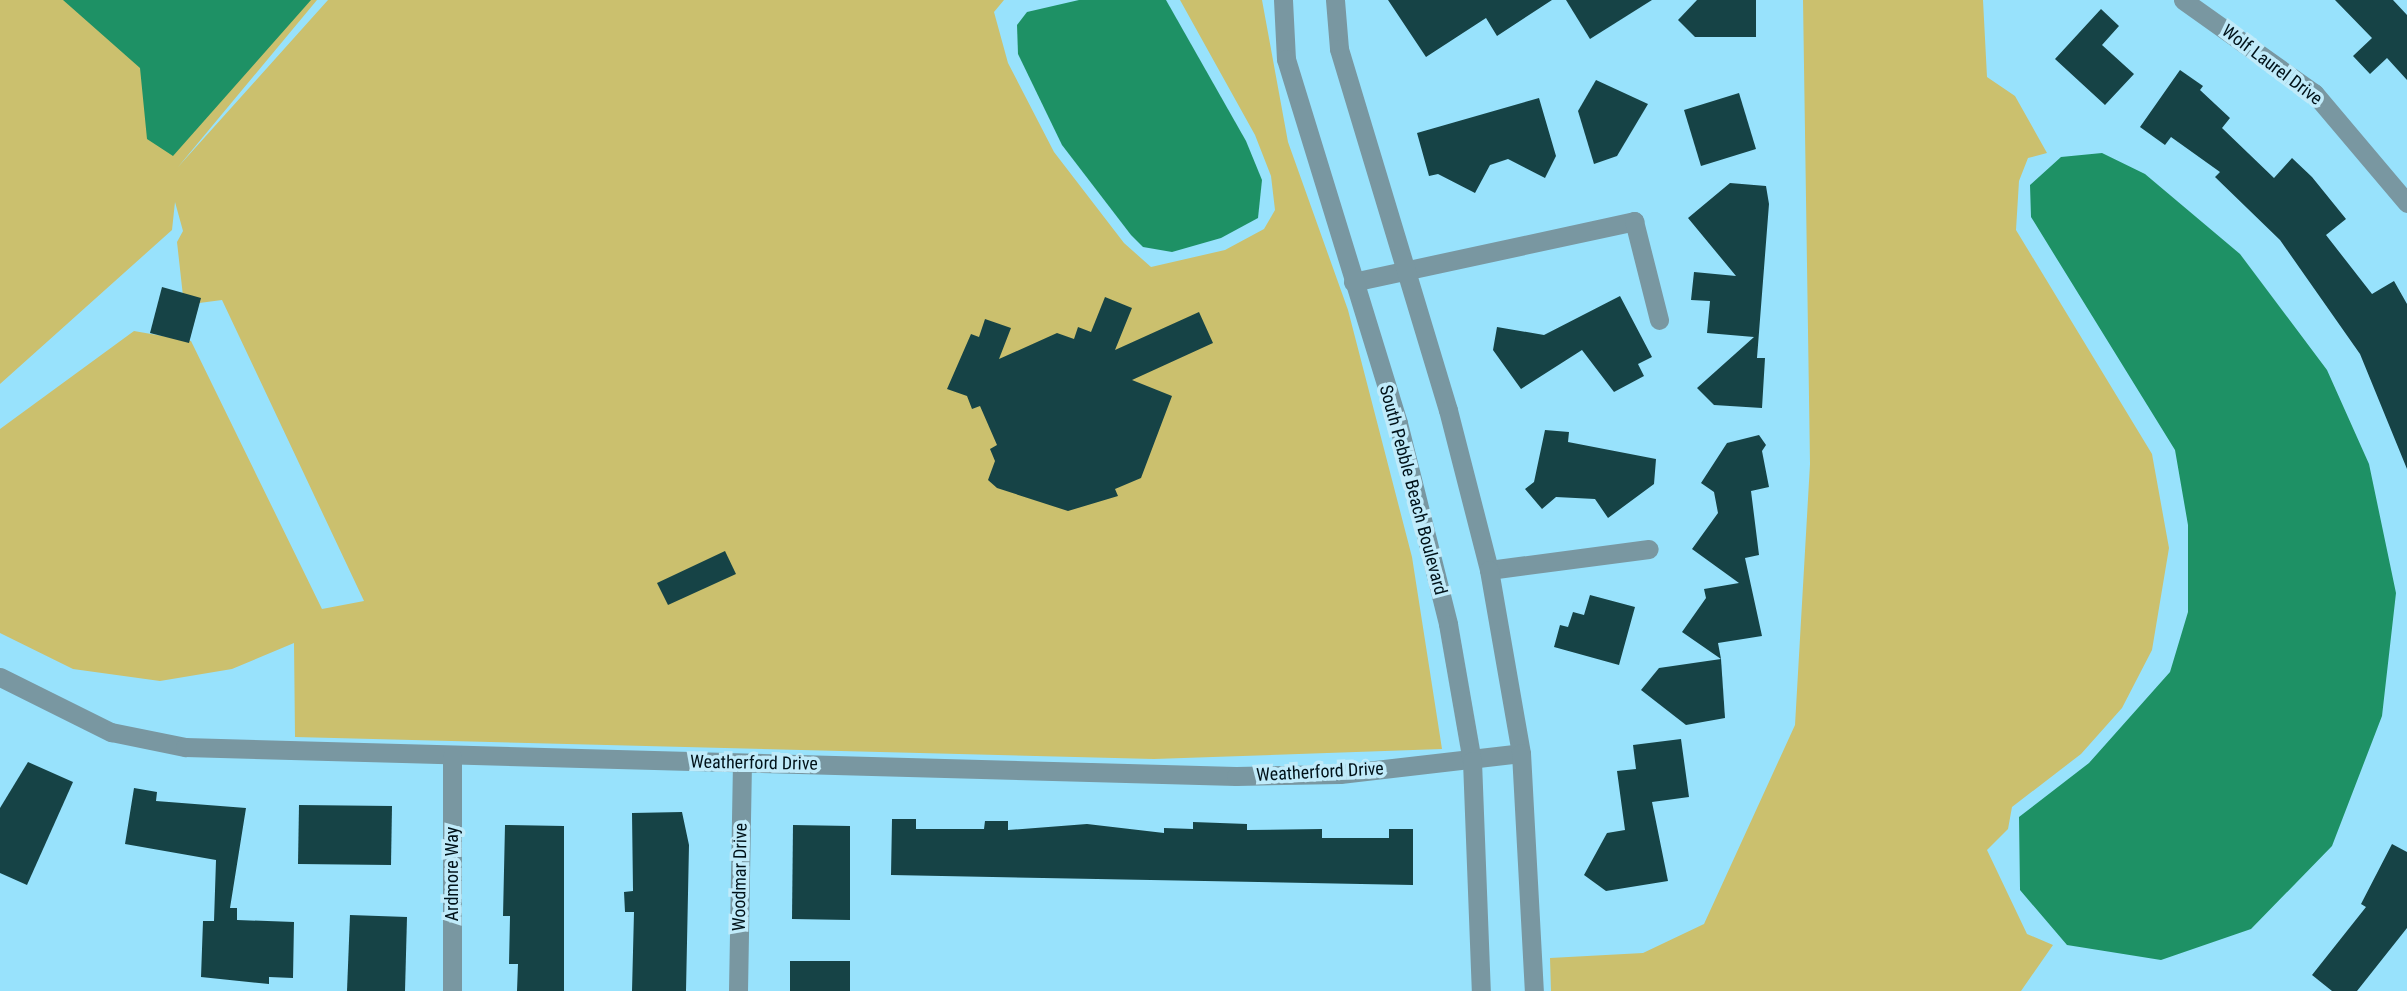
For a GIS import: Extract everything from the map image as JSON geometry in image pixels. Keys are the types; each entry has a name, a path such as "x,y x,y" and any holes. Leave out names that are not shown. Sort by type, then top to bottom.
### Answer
{"street":[{"name":"South Pebble Beach Boulevard","path":"1283,0 1286,59 1421,509 1472,761 1481,991"},
{"path":"1335,0 1339,49 1489,570 1521,753 1534,991"},
{"name":"Wolf Laurel Drive","path":"2183,0 2314,93 2407,203"},
{"path":"1353,282 1634,220 1659,320"},
{"path":"1489,570 1649,549"},
{"name":"Weatherford Drive","path":"0,677 111,732 185,747 452,757 1236,776 1340,774 1472,761 1521,753"},
{"name":"Ardmore Way","path":"452,757 452,991"},
{"name":"Woodmar Drive","path":"738,991 742,763"}],"shaded area":[{"path":"0,0 317,0 178,167 328,0 1004,0 994,12 1008,63 1054,152 1124,243 1151,267 1225,250 1264,229 1275,210 1271,176 1255,135 1180,0 1262,0 1288,142 1348,310 1412,557 1442,749 1154,759 295,737 294,643 232,669 160,681 73,669 0,633 0,429 134,331 191,341 322,609 364,601 222,300 184,305 177,242 183,231 175,202 172,230 0,384"},
{"path":"63,0 311,0 173,156 147,139 140,68"},
{"path":"1079,0 1166,0 1246,141 1262,180 1258,218 1221,238 1172,252 1143,247 1131,235 1062,145 1018,54 1017,25 1027,12"},
{"path":"1803,0 1983,0 1987,77 2015,96 2047,153 2028,158 2019,181 2016,230 2152,454 2169,548 2152,650 2122,708 2081,754 2012,807 2008,829 1987,850 2027,934 2053,945 2021,991 1551,991 1550,958 1643,953 1704,924 1795,725 1810,464"},
{"path":"2102,153 2145,174 2240,254 2327,370 2369,464 2396,593 2382,716 2332,846 2251,929 2161,960 2067,945 2020,890 2019,817 2089,763 2170,672 2188,612 2188,525 2175,450 2031,217 2030,185 2061,157"}],"building":[{"path":"1388,0 1552,0 1497,36 1486,18 1426,57"},
{"path":"1566,0 1652,0 1590,39"},
{"path":"1697,0 1756,0 1756,37 1695,37 1678,20"},
{"path":"2335,0 2393,0 2407,15 2407,80 2387,58 2370,74 2353,56 2372,38"},
{"path":"2101,9 2119,26 2102,45 2134,74 2105,105 2055,59"},
{"path":"2180,70 2203,86 2200,90 2230,118 2222,128 2274,178 2292,158 2312,177 2346,219 2326,235 2372,294 2394,281 2407,304 2407,469 2360,354 2280,240 2215,177 2220,172 2171,137 2165,145 2140,127"},
{"path":"1596,80 1648,104 1617,156 1594,164 1578,111"},
{"path":"1739,93 1756,149 1701,166 1684,110"},
{"path":"1539,98 1556,156 1545,178 1508,159 1490,165 1475,193 1438,174 1429,176 1417,133"},
{"path":"1730,183 1766,186 1769,204 1757,358 1765,358 1762,408 1714,405 1697,388 1754,337 1707,333 1710,301 1691,300 1694,272 1736,276 1688,218"},
{"path":"162,287 201,298 189,343 150,333"},
{"path":"1620,296 1652,357 1638,364 1644,376 1614,392 1582,350 1521,389 1493,350 1497,327 1544,335"},
{"path":"1105,297 1132,308 1115,350 1199,312 1213,343 1132,380 1172,396 1141,478 1115,489 1118,496 1068,511 997,488 988,480 995,461 990,449 997,445 980,406 972,409 967,396 947,389 971,334 979,337 985,319 1011,328 999,359 1057,333 1074,339 1078,327 1091,332"},
{"path":"1545,430 1569,432 1568,442 1656,459 1654,484 1608,518 1595,499 1556,497 1542,509 1525,489 1534,482"},
{"path":"1759,435 1766,445 1762,451 1769,487 1751,491 1759,555 1745,558 1762,636 1718,643 1721,659 1682,632 1706,598 1704,589 1739,583 1692,549 1718,513 1714,492 1701,483 1727,443"},
{"path":"725,551 736,574 668,605 657,583"},
{"path":"1590,595 1635,607 1619,665 1554,647 1560,625 1568,627 1573,612 1584,615"},
{"path":"1721,659 1725,718 1686,725 1641,690 1659,668"},
{"path":"1681,739 1689,797 1652,802 1668,881 1606,891 1584,875 1607,833 1625,830 1617,771 1636,769 1633,745"},
{"path":"28,762 73,782 27,885 0,873 0,808"},
{"path":"134,788 157,792 156,801 246,808 230,908 237,908 237,920 294,922 293,978 269,977 269,984 201,977 203,921 214,921 216,860 125,844"},
{"path":"299,805 392,806 391,865 298,864"},
{"path":"682,812 689,845 686,991 632,991 634,912 625,912 624,892 633,891 632,813"},
{"path":"892,819 916,819 916,829 984,829 985,821 1008,821 1008,830 1087,824 1164,833 1164,828 1193,829 1193,822 1247,824 1247,830 1322,829 1322,838 1389,838 1389,829 1413,829 1413,885 891,875"},
{"path":"505,825 564,826 564,991 517,991 518,964 509,964 510,916 503,916"},
{"path":"793,825 850,826 850,920 792,919"},
{"path":"2392,844 2407,852 2407,928 2357,991 2332,991 2312,975 2366,907 2361,904"},
{"path":"350,915 407,917 405,991 347,991"},
{"path":"790,961 850,961 850,991 790,991"}]}
